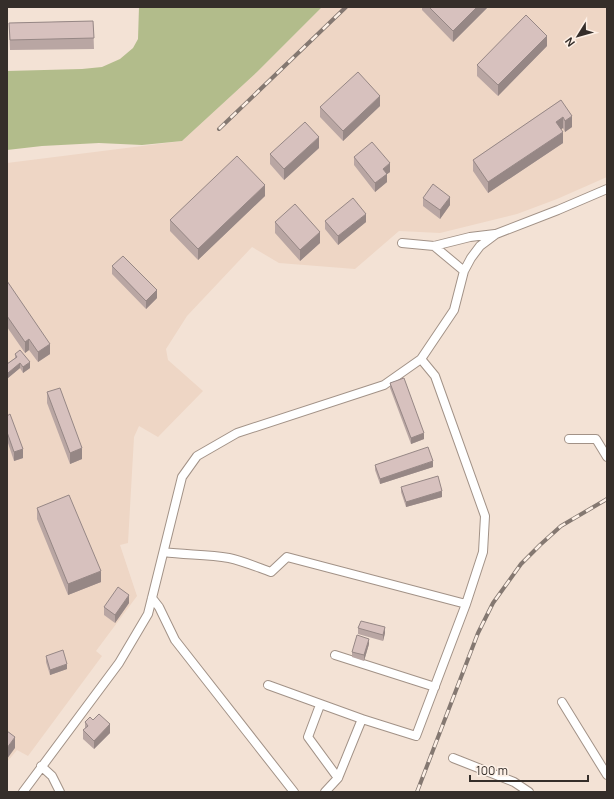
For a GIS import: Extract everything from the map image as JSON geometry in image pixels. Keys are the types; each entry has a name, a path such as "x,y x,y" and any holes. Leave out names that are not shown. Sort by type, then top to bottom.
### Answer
{"street":[{"path":"402,243 434,246 470,237 496,234 607,189"},
{"path":"23,792 119,663 148,614 182,477 197,456 237,433 384,385 421,359 454,310 464,271 471,258 480,246 496,234"},
{"path":"434,246 464,271"},
{"path":"268,685 320,705 416,736 466,604 483,552 484,516 435,376 421,359"},
{"path":"569,439 596,440 607,457"},
{"path":"164,552 230,558 270,572 287,557 466,604"},
{"path":"152,598 159,608 175,640 294,792"},
{"path":"334,655 435,687"},
{"path":"562,702 607,775"},
{"path":"320,705 308,737 338,778"},
{"path":"325,792 338,778 362,719"},
{"path":"453,758 514,782 529,792"},
{"path":"41,766 52,776 60,792"}],"shaded area":[{"path":"139,7 322,7 257,72 182,141 142,145 99,143 42,146 7,150 7,71 102,67 120,59 133,48 138,39"},
{"path":"322,7 607,7 607,177 557,199 517,214 440,233 399,231 355,269 279,263 252,247 187,316 166,349 168,360 203,391 158,437 139,426 134,437 128,543 120,545 137,596 96,651 102,656 28,756 17,750 7,762 7,163 182,141 257,72"}],"building":[{"path":"429,7 477,7 453,31"},
{"path":"526,15 547,36 498,85 477,65"},
{"path":"93,21 94,38 10,40 9,23"},
{"path":"358,72 380,96 343,131 320,107"},
{"path":"561,100 572,116 565,121 563,117 556,122 563,132 488,182 473,160"},
{"path":"305,122 319,137 284,169 270,154"},
{"path":"372,142 390,163 383,169 387,174 375,183 354,157"},
{"path":"237,156 265,185 198,249 170,220"},
{"path":"433,184 450,197 440,210 423,198"},
{"path":"353,198 366,214 338,236 325,221"},
{"path":"295,204 320,232 300,250 275,222"},
{"path":"123,256 157,290 146,301 112,266"},
{"path":"7,281 50,344 38,352 29,339 25,342 7,316"},
{"path":"20,350 30,362 23,367 20,363 8,373 7,364 17,357 15,354"},
{"path":"404,378 424,433 411,438 390,383"},
{"path":"60,388 82,448 70,453 47,392"},
{"path":"10,414 23,449 14,452 7,432 7,416"},
{"path":"428,447 433,461 380,479 375,465"},
{"path":"438,476 442,491 406,502 401,487"},
{"path":"69,495 101,571 68,584 37,508"},
{"path":"118,587 129,595 115,615 104,607"},
{"path":"361,621 385,627 383,635 358,628"},
{"path":"357,635 369,639 364,655 352,652"},
{"path":"63,650 67,664 50,670 46,656"},
{"path":"99,714 110,724 94,741 83,730 88,726 85,722 90,717 93,720"},
{"path":"7,731 15,737 7,748"}],"railway":[{"path":"219,129 346,7"},
{"path":"417,792 478,633 493,603 521,564 540,545 561,526 607,499"}]}
